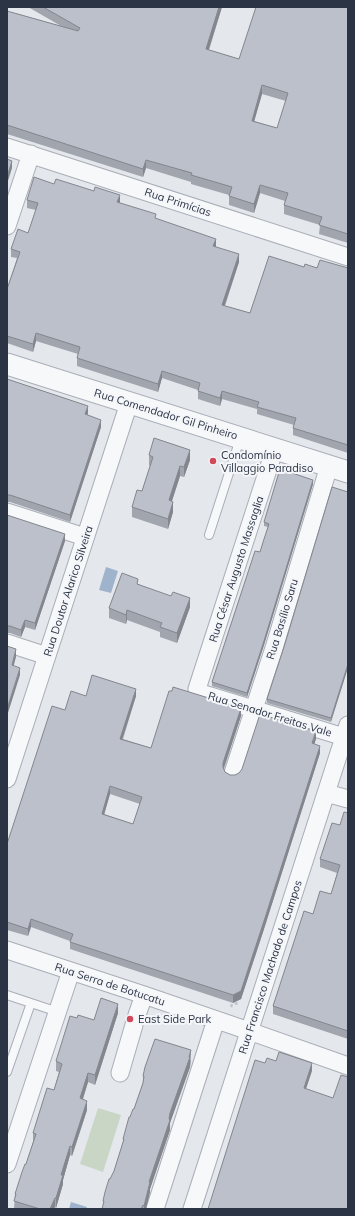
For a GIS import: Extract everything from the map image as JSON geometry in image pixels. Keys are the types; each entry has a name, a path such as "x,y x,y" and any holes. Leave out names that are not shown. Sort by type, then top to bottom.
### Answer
{"street":[{"name":"Rua Primícias","path":"7,147 348,257"},
{"path":"7,226 31,154"},
{"name":"Rua Comendador Gil Pinheiro","path":"7,364 339,469"},
{"name":"Rua Doutor Alarico Silveira","path":"7,779 129,403"},
{"name":"Rua César Augusto Massaglia","path":"197,690 275,448"},
{"name":"Rua Basílio Saru","path":"233,773 276,640 339,469"},
{"path":"7,512 85,537"},
{"path":"7,643 47,656"},
{"name":"Rua Senador Freitas Vale","path":"197,690 201,693 254,708 346,731"},
{"name":"Rua Francisco Machado de Campos","path":"192,1209 346,731"},
{"path":"326,792 348,799"},
{"name":"Rua Serra de Botucatu","path":"7,950 144,995 223,1015 249,1031 348,1066"},
{"path":"7,1164 72,971"},
{"path":"120,1073 144,995"},
{"path":"156,1209 223,1015"}],"lane":[{"path":"209,535 240,438"},
{"path":"7,995 58,1012"},
{"path":"7,1072 31,1003"}],"path":[{"path":"223,1015 232,1004 245,1002"}],"green space":[{"path":"98,1108 121,1115 103,1172 80,1164"}],"water":[{"path":"106,567 118,571 111,593 99,590"},
{"path":"71,1202 87,1207 86,1209 69,1209"}],"building":[{"path":"43,7 219,7 206,49 239,59 256,7 348,7 348,234 319,225 322,217 284,205 288,193 260,185 254,204 229,196 232,187 191,175 192,173 146,160 143,169 7,125 7,11 78,31 80,28","holes":["262,85 288,93 277,128 252,121"]},
{"path":"7,159 12,161 7,177"},
{"path":"34,177 54,184 56,179 94,191 95,187 120,195 117,202 156,214 155,218 216,239 213,246 239,254 222,305 250,313 269,256 304,267 305,264 317,268 320,260 348,268 348,445 293,428 296,418 257,407 259,402 222,391 220,398 198,391 200,383 162,371 158,384 77,358 80,347 36,333 33,344 7,336 7,289 20,252 11,249 18,229 28,233 38,203 27,200"},
{"path":"7,379 88,406 85,414 101,420 70,515 7,495"},
{"path":"154,438 190,450 184,467 180,466 169,500 173,502 168,519 132,507 137,490 142,491 153,457 149,455"},
{"path":"280,469 313,480 247,693 212,682 255,551 260,552 269,524 264,522"},
{"path":"332,487 348,492 348,664 331,718 267,699"},
{"path":"7,515 65,534 35,623 25,620 21,630 7,626"},
{"path":"122,573 138,579 137,584 171,596 173,592 190,598 177,633 160,627 162,623 127,610 126,615 109,608"},
{"path":"7,646 16,649 12,665 20,668 7,709"},
{"path":"92,675 136,689 120,739 151,748 169,691 172,691 173,687 241,708 223,763 225,772 230,775 239,773 242,769 260,714 316,731 312,743 320,746 241,991 233,995 70,942 73,934 31,919 28,929 7,922 7,844 52,706 65,710 71,691 86,696","holes":["110,786 142,797 133,824 102,814"]},
{"path":"344,812 348,813 348,1031 273,1006 304,911 313,914 320,891 331,894 340,865 320,859 332,823 340,825"},
{"path":"101,998 118,1004 95,1075 88,1073 80,1098 87,1101 72,1147 70,1146 56,1198 50,1209 40,1209 14,1201 22,1172 36,1134 33,1133 47,1088 54,1090 62,1064 56,1061 70,1016 77,1018 78,1015 94,1020"},
{"path":"155,1039 191,1050 190,1057 170,1113 170,1120 149,1182 144,1206 143,1205 141,1209 102,1209 109,1179 114,1171 129,1117 134,1109 143,1083 145,1067"},
{"path":"279,1052 312,1063 304,1088 333,1098 341,1075 348,1077 348,1209 208,1209 255,1060 265,1063 267,1058 276,1061"}],"place":[{"name":"Condomínio Villaggio Paradiso","path":"213,461"},
{"name":"East Side Park","path":"130,1019"}]}
